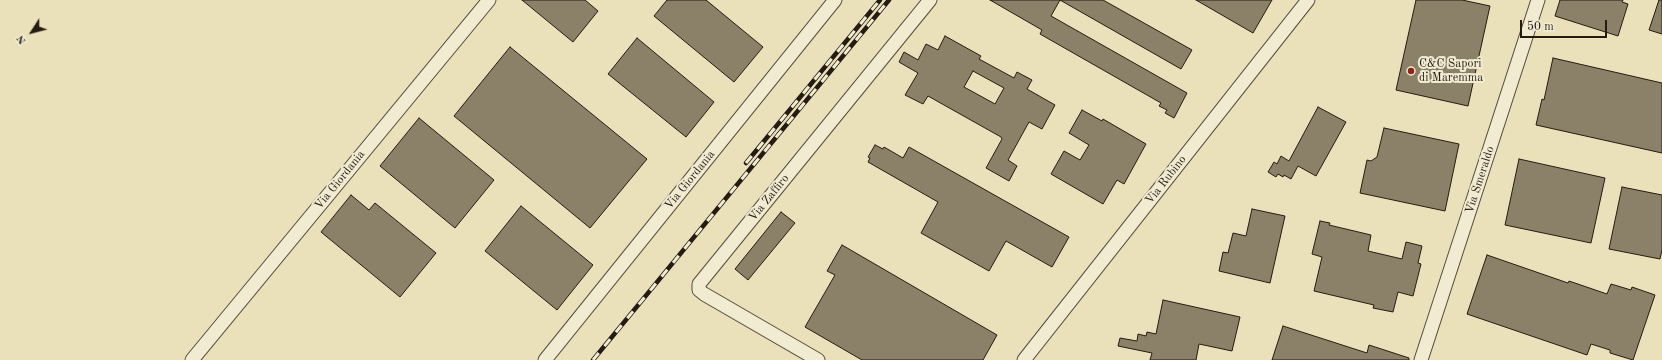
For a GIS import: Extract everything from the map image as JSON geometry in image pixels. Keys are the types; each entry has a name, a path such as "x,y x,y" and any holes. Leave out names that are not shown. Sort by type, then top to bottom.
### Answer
{"street":[{"name":"Via Giordania","path":"192,360 489,0"},
{"name":"Via Giordania","path":"545,360 835,0"},
{"name":"Via Zaffiro","path":"818,360 704,294 700,290 699,284 930,0"},
{"name":"Via Rubino","path":"1024,360 1308,0"},
{"name":"Via Smeraldo","path":"1421,360 1538,0"}],"building":[{"path":"522,0 585,0 598,11 573,42"},
{"path":"667,0 706,0 763,47 734,82 654,16"},
{"path":"990,0 1060,0 1051,16 1187,93 1174,118 1165,113 1167,110 1159,106 1161,103 1040,34 1042,30"},
{"path":"1060,0 1103,0 1192,50 1181,69"},
{"path":"1196,0 1272,0 1253,33"},
{"path":"1416,0 1462,0 1490,6 1468,106 1396,90"},
{"path":"1560,0 1623,0 1622,2 1628,4 1618,36 1555,16"},
{"path":"1659,0 1662,0 1662,34 1649,30"},
{"path":"945,36 981,56 979,59 1014,78 1017,72 1032,80 1027,89 1055,105 1042,129 1029,122 1008,160 1017,166 1009,181 986,168 1002,139 1001,137 928,96 923,104 905,95 918,73 899,62 904,52 918,60 926,44 938,50","holes":["973,71 1004,88 995,104 964,87"]},
{"path":"637,38 714,102 686,137 608,74"},
{"path":"510,47 647,159 590,228 454,116"},
{"path":"1553,58 1662,83 1662,153 1536,125 1542,99 1544,100"},
{"path":"1318,107 1346,122 1316,176 1298,166 1291,179 1284,175 1283,177 1278,174 1276,177 1268,172 1274,162 1277,164 1281,156 1289,161"},
{"path":"1082,110 1102,121 1103,119 1146,144 1124,184 1117,180 1103,204 1051,174 1064,151 1080,160 1089,145 1069,133"},
{"path":"419,118 494,180 455,228 380,166"},
{"path":"1384,128 1459,144 1445,211 1360,193 1367,160 1371,161 1377,157"},
{"path":"875,145 883,149 884,147 903,158 909,147 1069,237 1052,267 1006,241 989,271 921,233 938,202 868,162 870,158 868,157"},
{"path":"1519,159 1605,178 1591,243 1505,225"},
{"path":"1622,187 1662,195 1662,250 1660,259 1609,249"},
{"path":"351,195 369,210 375,203 436,253 400,297 321,232"},
{"path":"521,206 593,265 557,310 485,251"},
{"path":"1252,209 1285,216 1270,283 1219,271 1223,252 1228,253 1233,233 1246,236"},
{"path":"781,212 795,223 748,280 735,269"},
{"path":"1320,221 1330,223 1329,225 1371,235 1368,251 1402,259 1406,242 1422,246 1418,263 1421,264 1413,296 1398,292 1393,312 1373,308 1374,305 1314,291 1322,257 1312,254"},
{"path":"842,245 997,335 983,360 862,360 805,327 835,275 827,271"},
{"path":"1487,255 1568,283 1569,281 1607,294 1611,284 1631,290 1632,287 1655,295 1633,360 1610,353 1610,350 1591,344 1587,355 1467,314"},
{"path":"1163,300 1240,317 1232,351 1199,344 1196,360 1150,360 1152,353 1118,346 1120,338 1137,341 1138,334 1146,336 1147,332 1156,334"},
{"path":"1283,326 1367,353 1369,345 1409,358 1409,360 1272,360"}],"railway":[{"path":"746,163 880,0"},
{"path":"593,360 889,0"}],"place":[{"name":"C&C Sapori di Maremma","path":"1411,71"}]}
